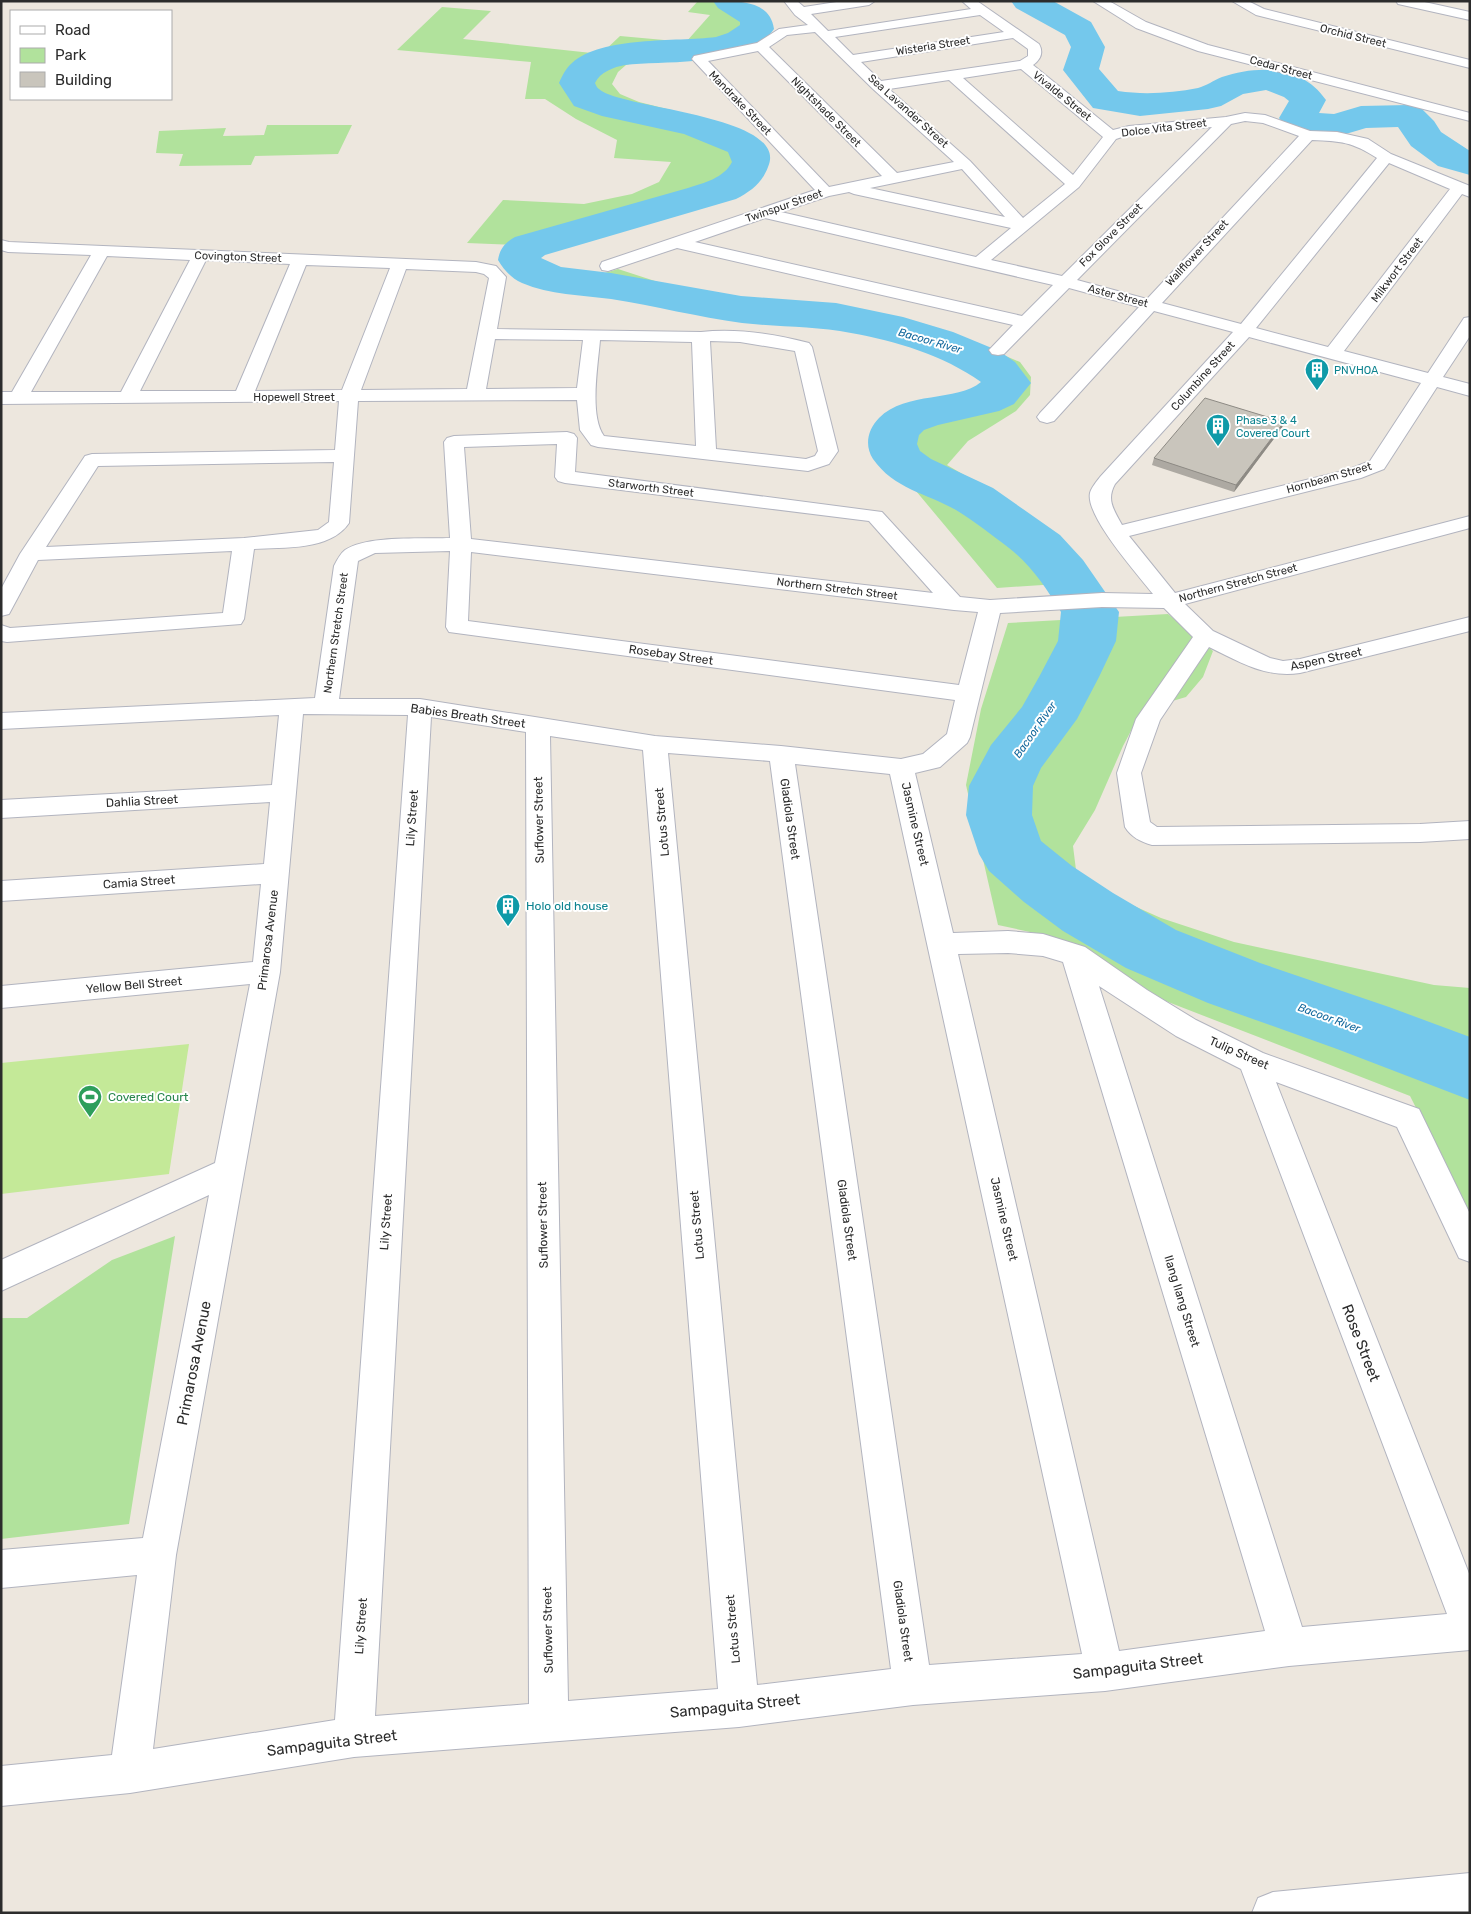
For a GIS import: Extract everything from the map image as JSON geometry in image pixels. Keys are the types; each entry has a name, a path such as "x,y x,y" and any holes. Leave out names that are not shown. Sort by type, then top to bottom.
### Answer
{"street":[{"path":"795,6 869,1"},
{"name":"Vivalde Street","path":"968,1 1034,47 1036,52 1030,61 1024,65 1111,136"},
{"name":"Cedar Street","path":"1099,1 1141,25 1203,48 1470,117"},
{"name":"Orchid Street","path":"1238,1 1260,12 1470,64"},
{"path":"1402,1 1470,16"},
{"name":"Sea Lavander Street","path":"795,6 878,86 966,164 1021,225"},
{"name":"Mandrake Street","path":"825,192 699,60 761,46 780,33 821,32 982,11"},
{"name":"Wisteria Street","path":"852,59 1015,34"},
{"name":"Nightshade Street","path":"761,46 892,177"},
{"path":"878,86 1024,65"},
{"path":"952,75 1074,184"},
{"name":"Dolce Vita Street","path":"978,263 1021,225 1074,184 1111,136 1130,130 1226,121 1245,117 1264,119 1308,135 1353,139 1363,142 1386,157 1465,190"},
{"name":"Fox Glove Street","path":"998,350 1226,121"},
{"name":"Wallflower Street","path":"1047,417 1308,135"},
{"name":"Columbine Street","path":"1170,601 1116,533 1102,505 1100,493 1107,481 1244,331 1386,157"},
{"name":"Twinspur Street","path":"608,266 825,192 892,177 966,164"},
{"path":"847,188 1021,225"},
{"name":"Milkwort Street","path":"1333,353 1465,190"},
{"name":"Aster Street","path":"764,213 1064,282 1470,390"},
{"path":"678,242 1025,322"},
{"name":"Covington Street","path":"4,249 102,251 476,267 490,270 498,278 487,334"},
{"path":"10,398 102,251"},
{"path":"128,397 201,255"},
{"path":"243,397 300,259"},
{"path":"32,554 244,544 324,535 334,529 339,522 343,456 350,396 400,264"},
{"name":"Hornbeam Street","path":"1116,533 1354,474 1377,465 1470,322"},
{"path":"475,396 487,334 592,335 701,338 717,335 753,338 803,347 828,451 822,460 808,465 598,441 590,430 586,394 592,335"},
{"path":"701,338 706,454"},
{"name":"Hopewell Street","path":"10,398 586,394"},
{"name":"Starworth Street","path":"461,544 454,442 568,438 565,477 875,516 954,603"},
{"path":"1,609 32,554 92,460 343,456"},
{"name":"Northern Stretch Street","path":"326,706 345,566 348,558 361,550 372,548 461,544 990,607 1102,600 1170,601 1470,522"},
{"path":"1,632 7,635 233,619 244,544"},
{"name":"Rosebay Street","path":"461,544 457,627 968,694"},
{"name":"Aspen Street","path":"1170,601 1205,636 1254,660 1283,668 1463,631"},
{"path":"916,764 958,736 990,607"},
{"path":"1205,636 1148,719 1129,773 1138,827 1152,836 1420,833 1470,830"},
{"name":"Babies Breath Street","path":"1,721 292,706 420,707 656,744 916,764"},
{"name":"Primarosa Avenue","path":"130,1773 158,1555 266,972 292,706"},
{"name":"Lily Street","path":"354,1737 420,707"},
{"name":"Suflower Street","path":"538,726 549,1723"},
{"name":"Lotus Street","path":"656,744 740,1707"},
{"name":"Gladiola Street","path":"781,754 912,1686"},
{"name":"Jasmine Street","path":"916,764 943,944 1105,1672"},
{"name":"Dahlia Street","path":"1,809 282,794"},
{"name":"Camia Street","path":"1,890 276,873"},
{"name":"Tulip Street","path":"943,944 1008,942 1043,945 1075,955 1137,998 1186,1028 1253,1061 1408,1118 1470,1248"},
{"name":"Ilang Ilang Street","path":"1075,955 1289,1647"},
{"name":"Yellow Bell Street","path":"1,997 266,972"},
{"name":"Rose Street","path":"1253,1061 1470,1625"},
{"path":"1,1276 230,1171"},
{"path":"1,1569 158,1555"},
{"name":"Sampaguita Street","path":"1,1786 130,1773 354,1737 740,1707 912,1686 1105,1672 1289,1647 1470,1631"},
{"path":"1273,1913 1470,1894"}],"green space":[{"path":"698,1 729,2 745,7 760,18 767,27 758,39 734,48 706,54 645,59 626,65 618,72 612,84 620,94 639,102 703,118 727,128 752,142 764,164 754,180 724,197 556,242 540,248 534,254 542,263 559,272 588,278 618,269 698,295 864,317 994,351 1020,362 1031,377 1030,395 1016,411 968,441 947,465 1007,500 1088,582 997,588 916,491 876,461 869,437 877,422 902,408 980,389 989,374 857,328 762,319 647,302 554,284 526,273 512,263 515,245 467,243 503,200 584,204 632,194 659,182 671,162 614,158 617,140 576,119 545,99 525,99 531,62 397,50 442,7 491,11 463,39 601,54 620,36 686,42 710,15 688,12"},
{"path":"267,125 352,125 338,154 255,156 251,165 179,166 183,154 156,153 159,131 226,128 223,136 264,135"},
{"path":"1168,614 1213,651 1203,677 1186,697 1142,710 1123,746 1095,810 1073,846 1076,870 1096,889 1161,918 1234,942 1434,985 1470,988 1470,1214 1410,1096 1163,1000 1053,937 998,925 966,785 981,709 1008,623"},
{"name":"Covered Court","path":"189,1044 169,1174 1,1194 1,1063"},
{"path":"175,1236 129,1524 1,1539 1,1318 27,1318 112,1260"}],"building":[{"name":"Phase 3 & 4 Covered Court","path":"1205,398 1284,422 1236,485 1154,458"}],"waterway":[{"name":"Bacoor River","path":"729,1 756,18 757,29 740,41 720,47 697,50 624,54 603,60 584,71 577,83 587,98 615,108 695,125 742,144 750,153 751,162 746,173 737,182 702,197 530,246 521,251 519,260 526,268 536,273 561,280 611,286 741,309 823,315 866,322 911,334 961,351 982,361 998,372 1007,383 997,393 982,400 923,413 906,420 895,430 892,444 895,454 912,470 975,499 1034,541 1058,565 1090,612 1087,641 1069,677 1046,719 1013,760 1001,786 999,815 1013,854 1048,884 1088,912 1151,949 1234,983 1363,1028 1470,1069"},
{"path":"1027,1 1079,29 1088,47 1081,70 1106,100 1140,105 1208,98 1233,85 1269,79 1297,89 1308,100 1298,118 1324,126 1339,125 1361,117 1408,116 1421,129 1424,138 1452,158 1470,163"}],"place":[{"name":"PNVHOA","path":"1317,391"},
{"name":"Phase 3 & 4 Covered Court","path":"1218,447"},
{"name":"Holo old house","path":"508,927"},
{"name":"Covered Court","path":"90,1118"}]}
